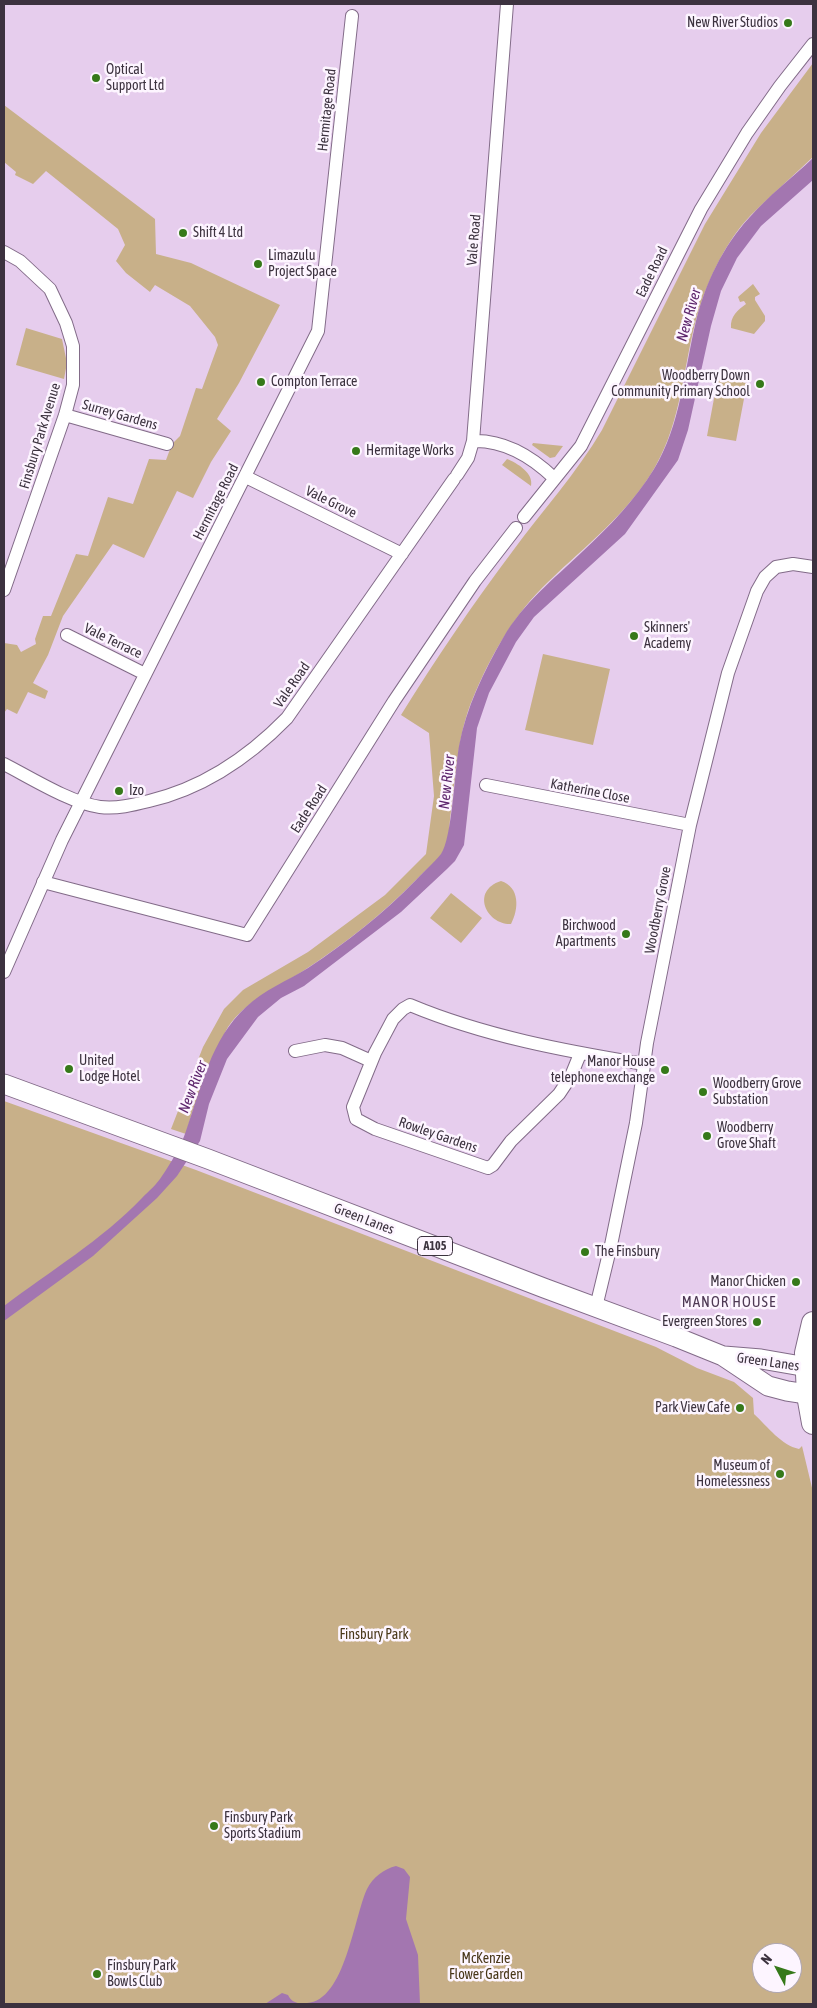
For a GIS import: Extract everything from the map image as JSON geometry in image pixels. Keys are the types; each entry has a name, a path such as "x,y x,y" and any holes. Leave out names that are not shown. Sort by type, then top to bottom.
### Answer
{"highway":[{"path":"813,1323 806,1353 810,1367 813,1422"}],"main road":[{"name":"Green Lanes","path":"4,1084 208,1159 723,1356 768,1386 811,1395"},
{"name":"Green Lanes","path":"723,1356 761,1359 810,1367"}],"street":[{"name":"Vale Road","path":"82,802 101,807 117,807 164,798 218,774 248,754 287,718 468,458 472,441 508,4"},
{"name":"Hermitage Road","path":"4,972 43,882 82,802 320,326 353,10"},
{"name":"Eade Road","path":"524,517 581,446 701,209 747,133 813,44"},
{"name":"Finsbury Park Avenue","path":"4,252 20,261 50,289 66,323 73,346 73,385 65,415 4,590"},
{"name":"Surrey Gardens","path":"65,415 167,444"},
{"path":"472,441 504,445 517,450 554,478"},
{"name":"Vale Grove","path":"246,477 402,554"},
{"name":"Eade Road","path":"43,882 246,935 394,701 474,581 516,528"},
{"name":"Woodberry Grove","path":"596,1307 636,1123 644,1064 690,825 728,673 757,591 764,577 776,567 793,564 813,567"},
{"name":"Vale Terrace","path":"67,635 146,674"},
{"path":"4,764 82,802"},
{"name":"Katherine Close","path":"486,785 690,825"},
{"name":"Rowley Gardens","path":"580,1054 571,1076 559,1094 511,1141 488,1168 374,1129 356,1119 353,1107 371,1061 393,1020 403,1009 410,1006 471,1027 580,1054 644,1064"},
{"path":"295,1051 325,1045 342,1048 371,1061"}],"green space":[{"path":"813,63 813,157 751,215 733,237 718,262 697,316 671,431 655,467 632,500 606,528 562,568 525,607 504,636 487,667 473,698 464,725 456,768 448,837 443,852 404,892 362,929 300,973 261,996 235,1018 225,1033 203,1084 186,1134 171,1129 203,1047 224,1009 243,990 308,952 385,895 426,854 434,796 429,733 401,715 483,592 592,446 602,430 705,224 761,133"},
{"path":"4,105 155,219 156,254 191,263 280,305 239,383 217,419 231,431 211,462 193,498 177,491 144,558 113,544 63,616 48,655 33,683 48,691 45,699 28,692 17,714 7,709 4,713 4,643 17,645 21,652 36,644 35,639 43,616 51,616 76,554 88,556 108,497 133,504 149,459 166,460 172,444 180,436 196,388 202,389 218,345 215,337 190,306 155,285 150,292 126,273 116,261 125,245 118,229 46,171 33,184 15,175 16,172 4,162"},
{"path":"753,284 760,294 755,297 755,300 765,316 765,321 754,334 731,328 733,317 746,304 744,301 740,302 738,297"},
{"path":"26,328 62,339 67,363 64,379 16,365"},
{"path":"718,377 747,383 736,441 707,436"},
{"path":"533,443 563,446 555,457 550,458 532,445"},
{"path":"507,459 520,466 527,473 530,477 531,486 502,465"},
{"path":"543,654 610,669 593,745 525,730"},
{"path":"501,881 512,888 515,893 516,905 511,924 502,923 495,919 485,907 484,899 486,892"},
{"path":"451,893 482,918 461,943 430,918"},
{"name":"Finsbury Park","path":"4,1101 196,1170 656,1347 697,1368 734,1382 753,1398 754,1414 775,1435 792,1447 799,1449 802,1446 813,1492 813,2004 4,2004"}],"shaded area":[{"path":"813,158 813,180 761,226 737,258 721,291 711,326 688,430 678,460 625,534 534,617 516,642 489,693 477,728 464,845 455,861 401,912 304,986 281,998 258,1017 227,1059 209,1104 200,1141 177,1176 157,1198 93,1256 4,1321 4,1306 110,1228 160,1179 184,1137 202,1081 216,1049 234,1020 246,1007 260,996 308,968 364,927 391,904 441,854 448,834 462,732 476,690 496,651 511,625 529,603 612,523 639,492 654,469 663,452 676,416 696,321 704,293 716,266 731,241 756,210"},
{"path":"396,1866 404,1869 410,1877 406,1919 418,1955 420,2004 265,2004 282,1993 288,1995 291,2000 296,2002 307,2003 320,1999 331,1988 346,1956 367,1889 379,1874"}],"place":[{"name":"New River Studios","path":"788,23"},
{"name":"Optical Support Ltd","path":"96,78"},
{"name":"Shift 4 Ltd","path":"183,233"},
{"name":"Limazulu Project Space","path":"258,264"},
{"name":"Compton Terrace","path":"261,382"},
{"name":"Woodberry Down Community Primary School","path":"760,384"},
{"name":"Hermitage Works","path":"356,451"},
{"name":"Skinners' Academy","path":"634,636"},
{"name":"Izo","path":"119,791"},
{"name":"Birchwood Apartments","path":"626,934"},
{"name":"United Lodge Hotel","path":"69,1069"},
{"name":"Manor House telephone exchange","path":"665,1070"},
{"name":"Woodberry Grove Substation","path":"703,1092"},
{"name":"Woodberry Grove Shaft","path":"707,1136"},
{"name":"The Finsbury","path":"585,1252"},
{"name":"Manor Chicken","path":"796,1282"},
{"name":"Evergreen Stores","path":"757,1322"},
{"name":"Park View Cafe","path":"740,1408"},
{"name":"Museum of Homelessness","path":"780,1474"},
{"name":"Finsbury Park Sports Stadium","path":"214,1826"},
{"name":"Finsbury Park Bowls Club","path":"97,1974"}],"district":[{"name":"MANOR HOUSE","path":"729,1302"}],"water label":[{"name":"New River","path":"689,315"},
{"name":"New River","path":"447,782"},
{"name":"New River","path":"193,1087"}],"park label":[{"name":"McKenzie Flower Garden","path":"486,1968"}]}
